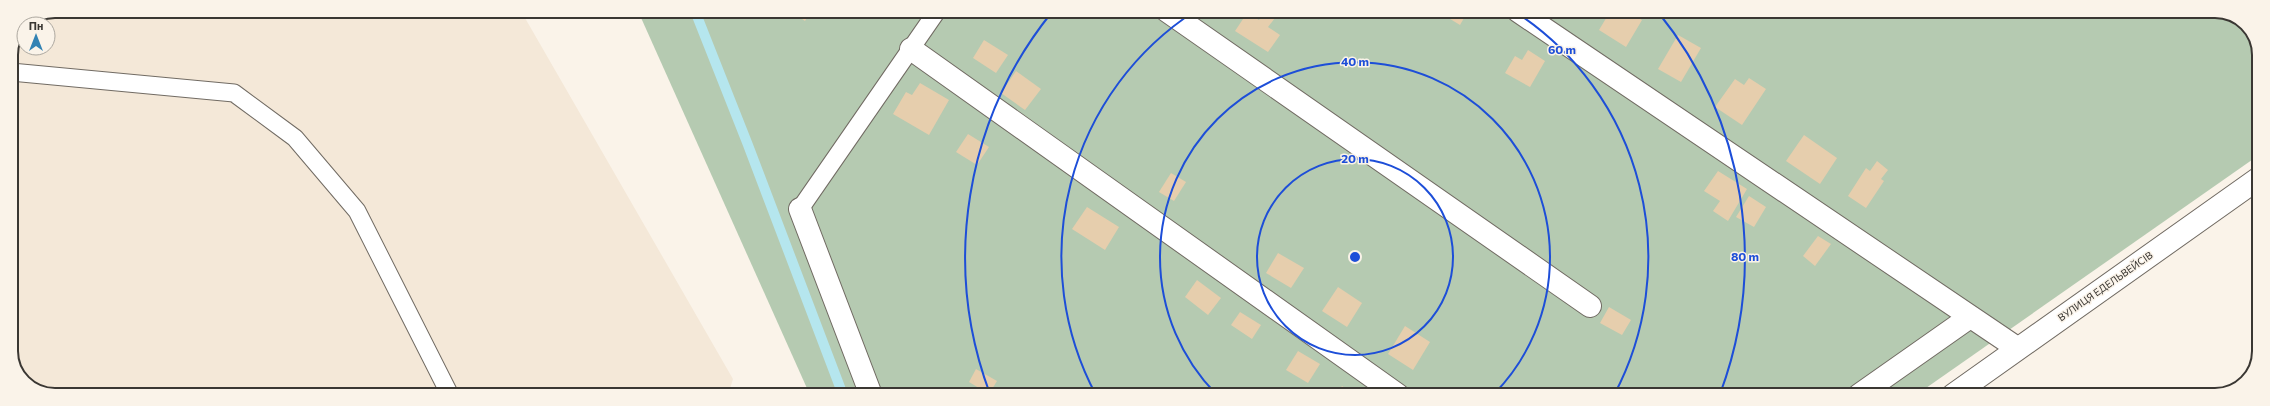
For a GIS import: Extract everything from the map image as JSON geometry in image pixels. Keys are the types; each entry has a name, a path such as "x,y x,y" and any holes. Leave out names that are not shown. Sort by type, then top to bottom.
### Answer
{"street":[{"path":"1177,18 1590,306"},
{"path":"1528,18 2017,348"},
{"path":"911,49 1388,388"},
{"name":"ВУЛИЦЯ ЕДЕЛЬВЕЙСІВ","path":"1963,388 2252,183"},
{"path":"800,209 868,388"},
{"path":"1869,388 1970,317"}],"lane":[{"path":"800,209 932,18"},
{"path":"18,73 234,93 296,138 357,211 446,388"}],"shaded area":[{"path":"56,18 525,18 733,379 730,388 50,388 32,380 26,374 19,361 18,353 18,56 56,56"}],"green space":[{"path":"641,18 2220,18 2238,26 2246,34 2251,45 2252,160 1926,388 807,388"}],"building":[{"path":"1244,18 1256,18 1259,20 1260,18 1275,18 1268,27 1280,35 1268,52 1235,31"},
{"path":"1448,18 1464,18 1460,25"},
{"path":"1606,18 1639,18 1642,20 1626,47 1599,30"},
{"path":"1678,35 1701,48 1681,82 1658,69"},
{"path":"984,40 1008,55 996,73 973,58"},
{"path":"1528,50 1545,61 1530,87 1505,73 1515,56 1522,60"},
{"path":"1016,71 1041,89 1025,110 1001,93"},
{"path":"1749,78 1766,89 1742,125 1715,107 1735,79 1744,85"},
{"path":"920,83 949,100 929,135 893,114 906,92 912,95"},
{"path":"968,134 989,147 977,165 956,152"},
{"path":"1804,135 1837,158 1820,184 1786,161"},
{"path":"1877,161 1888,170 1881,179 1884,181 1866,208 1848,196 1866,168 1870,171"},
{"path":"1718,171 1747,189 1728,221 1713,211 1720,201 1704,191"},
{"path":"1171,173 1186,182 1174,201 1159,192"},
{"path":"1749,196 1766,207 1754,227 1736,217"},
{"path":"1087,207 1119,227 1105,250 1072,229"},
{"path":"1818,236 1831,244 1815,266 1803,256"},
{"path":"1278,253 1304,268 1291,288 1266,273"},
{"path":"1197,280 1221,298 1208,315 1185,297"},
{"path":"1338,287 1362,303 1347,327 1322,311"},
{"path":"1609,307 1631,320 1622,335 1600,323"},
{"path":"1240,312 1261,325 1252,339 1231,325"},
{"path":"1405,326 1430,342 1413,370 1388,354"},
{"path":"1298,351 1320,364 1308,383 1286,370"},
{"path":"976,369 997,381 993,388 979,388 969,382"}],"waterway":[{"path":"698,18 748,145 840,388"}]}
